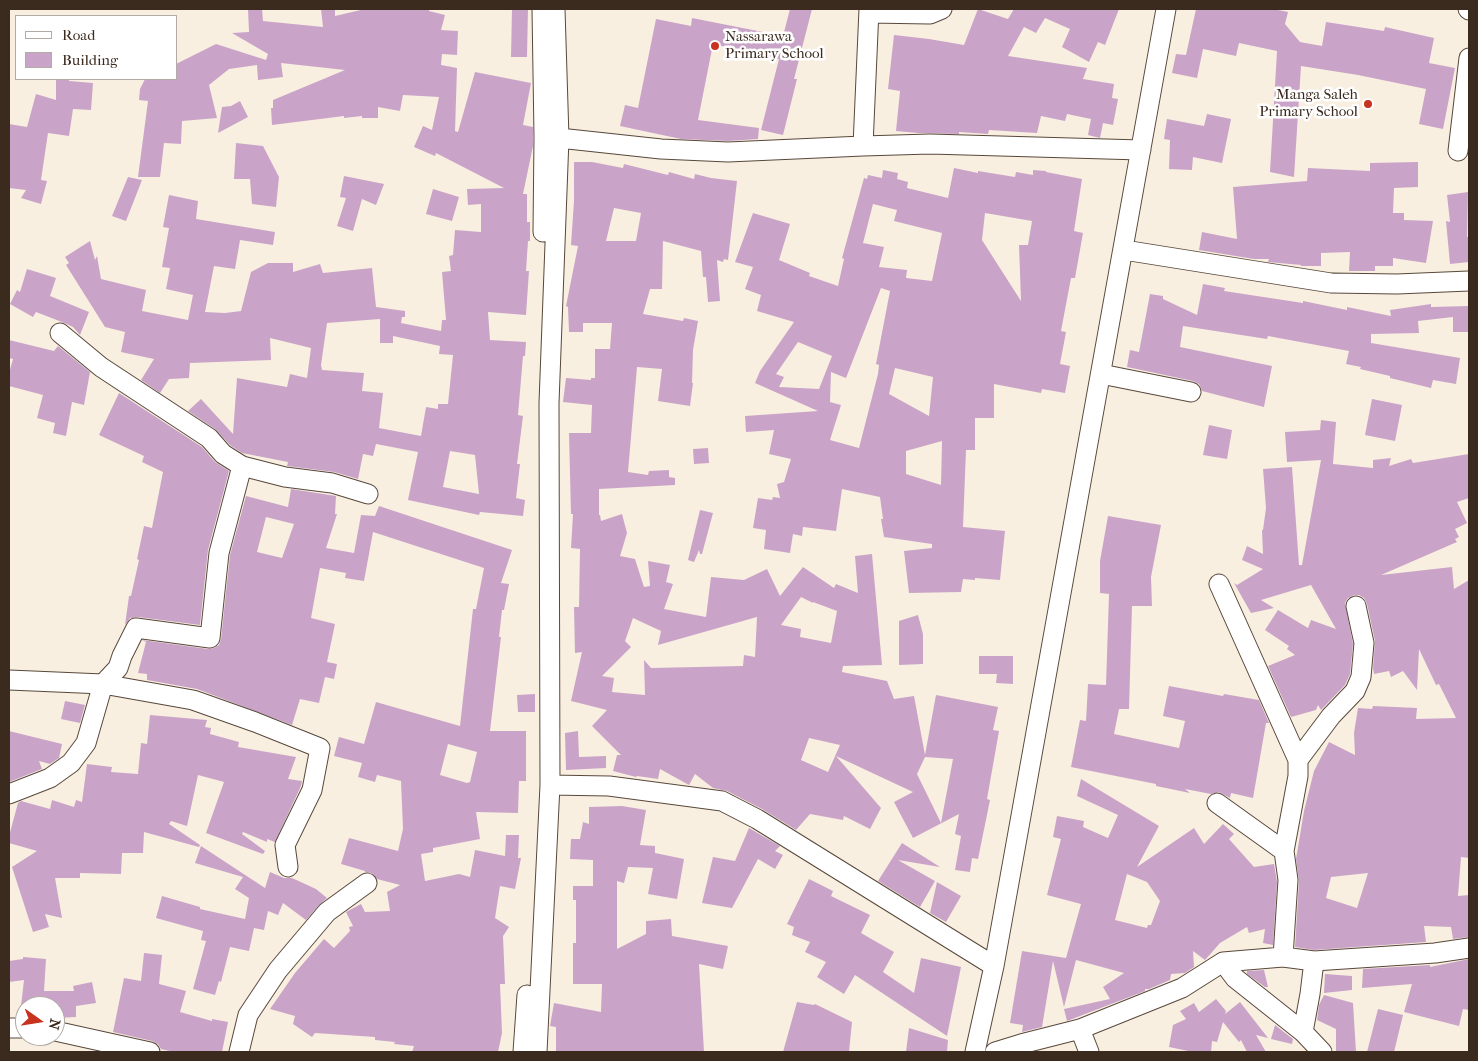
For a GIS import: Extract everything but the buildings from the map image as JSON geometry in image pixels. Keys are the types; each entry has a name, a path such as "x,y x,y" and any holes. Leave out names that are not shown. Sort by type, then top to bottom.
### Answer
{"street":[{"path":"523,1052 539,786 540,401 544,137 542,9"},
{"path":"537,1052 550,785 549,403 559,138 555,9"},
{"path":"863,146 869,11 930,14 942,9"},
{"path":"976,1052 994,966 1166,9"},
{"path":"1458,151 1469,58"},
{"path":"559,138 662,149 728,152 863,146 940,145 1141,150"},
{"path":"1124,250 1331,283 1397,284 1469,281"},
{"path":"60,332 101,366 209,438 223,454 242,466 285,477 332,483 368,494"},
{"path":"1101,374 1191,392"},
{"path":"9,794 50,778 71,763 86,743 103,684 118,668 136,628 210,638 219,553 242,466"},
{"path":"1219,584 1298,760 1298,776 1284,851 1288,880 1283,957"},
{"path":"1298,760 1331,716 1355,691 1361,677 1364,643 1356,606"},
{"path":"9,680 103,684 193,700 320,748 312,790 285,845 288,867"},
{"path":"550,785 609,786 722,801 757,819 994,966"},
{"path":"1217,803 1284,851"},
{"path":"239,1052 248,1015 278,970 327,912 367,883"},
{"path":"995,1052 1080,1029 1182,988 1223,962 1283,957 1314,961 1435,953 1469,948"},
{"path":"1303,1032 1314,961"},
{"path":"1223,962 1235,978 1303,1032 1322,1052"},
{"path":"1080,1029 1089,1052"},
{"path":"65,1033 150,1052"}],"place":[{"name":"Nassarawa Primary School","path":"715,46"},
{"name":"Manga Saleh Primary School","path":"1368,104"}]}
